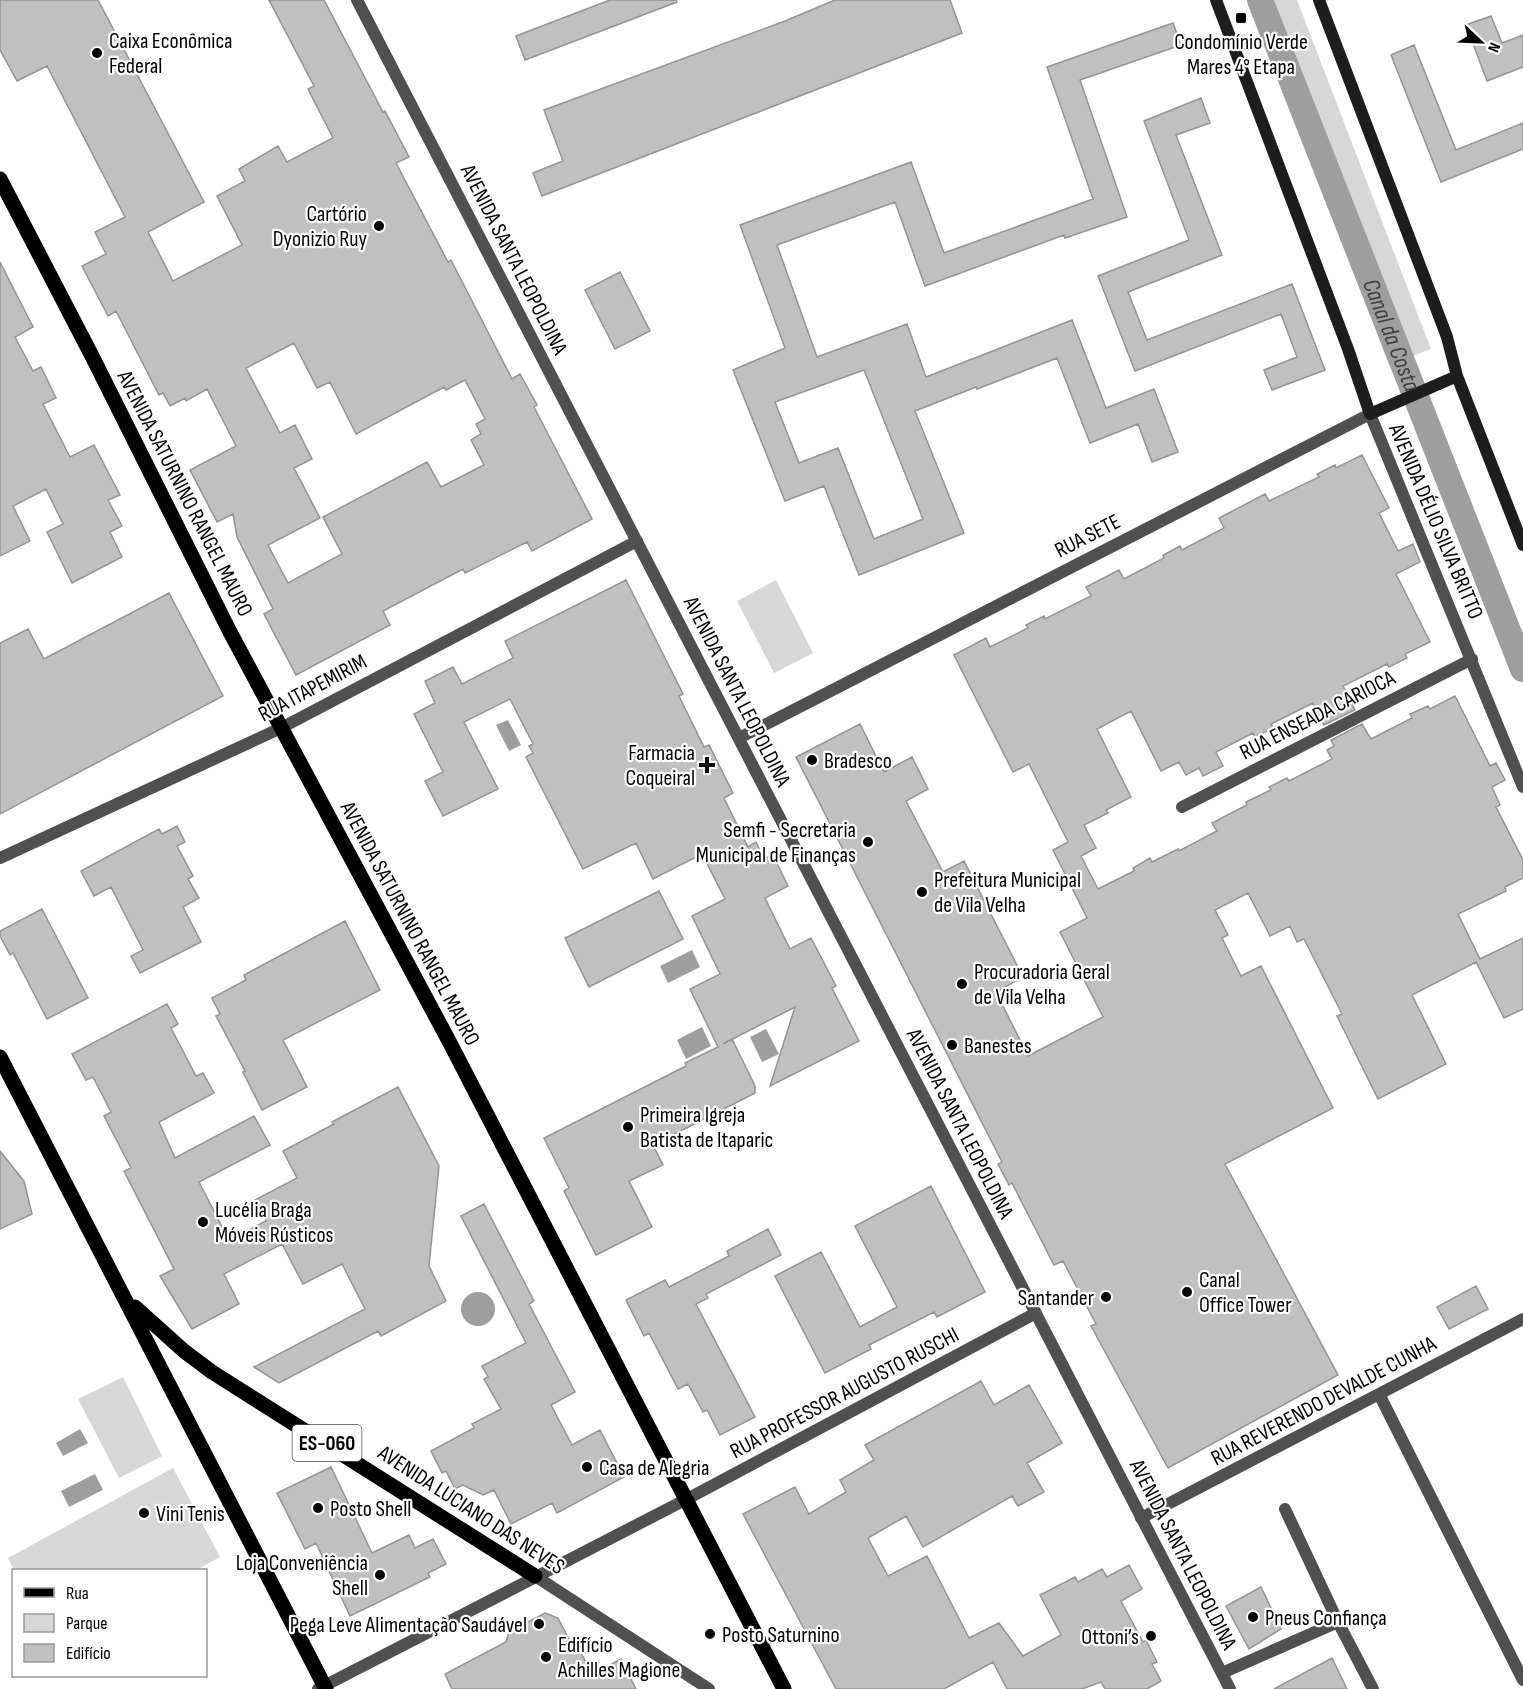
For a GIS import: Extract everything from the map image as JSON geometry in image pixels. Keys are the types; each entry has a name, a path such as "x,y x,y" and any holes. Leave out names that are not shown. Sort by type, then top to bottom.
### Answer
{"main road":[{"name":"AVENIDA DÉLIO SILVA BRITTO","path":"1216,0 1348,349 1370,414"},
{"path":"1319,0 1447,337 1457,376 1523,545"},
{"name":"AVENIDA SATURNINO RANGEL MAURO","path":"0,179 98,366 281,728 450,1043 784,1689"},
{"name":"RUA SETE","path":"1370,414 1457,376"},
{"name":"ES-060","path":"0,1057 127,1299 323,1688"},
{"name":"AVENIDA LUCIANO DAS NEVES","path":"127,1299 184,1351 212,1372 535,1576"}],"street":[{"name":"AVENIDA SANTA LEOPOLDINA","path":"357,0 1230,1689"},
{"name":"AVENIDA DÉLIO SILVA BRITTO","path":"1370,414 1523,787"},
{"name":"RUA SETE","path":"739,738 1370,414"},
{"name":"RUA ITAPEMIRIM","path":"0,858 281,728 637,541"},
{"name":"RUA ENSEADA CARIOCA","path":"1182,807 1472,659"},
{"name":"RUA PROFESSOR AUGUSTO RUSCHI","path":"323,1688 687,1499 1036,1313"},
{"name":"RUA REVERENDO DEVALDE CUNHA","path":"1142,1518 1523,1319"},
{"path":"1379,1394 1523,1680"},
{"path":"1285,1509 1372,1689"},
{"name":"AVENIDA LUCIANO DAS NEVES","path":"535,1576 709,1689"},
{"path":"1222,1673 1338,1622"}],"green space":[{"path":"1253,0 1297,0 1431,349 1389,365"},
{"path":"776,580 813,653 774,673 737,601"},
{"path":"123,1377 162,1456 119,1478 78,1399"},
{"name":"Vini Tenis","path":"173,1468 220,1557 198,1569 14,1569 8,1558"}],"shaded area":[{"path":"508,720 521,745 509,751 496,725"},
{"path":"692,950 700,967 668,983 660,966"},
{"path":"702,1027 711,1046 686,1059 677,1040"},
{"path":"766,1029 779,1054 762,1062 750,1037"},
{"path":"478,1292 490,1297 495,1309 490,1321 478,1326 466,1321 461,1309 466,1297"},
{"path":"80,1429 88,1443 63,1456 56,1443"},
{"path":"95,1474 103,1490 69,1507 61,1491"}],"building":[{"path":"0,0 98,0 204,202 148,232 173,281 242,245 217,196 245,181 239,169 278,146 287,162 333,138 308,89 314,86 269,0 324,0 409,157 396,163 448,262 451,260 512,379 520,374 537,405 534,407 592,519 532,551 527,542 465,573 463,569 383,611 390,625 296,675 264,614 273,609 237,537 233,514 217,522 190,470 236,446 207,389 186,401 185,398 170,406 163,393 159,395 116,311 108,316 82,266 106,254 95,232 125,217 47,66 17,81 0,50","holes":["294,343 317,388 330,382 356,434 444,387 446,390 465,380 485,419 476,424 481,434 471,440 484,465 441,487 427,462 323,517 342,554 288,583 268,545 320,518 294,468 312,459 295,425 280,433 246,368"]},
{"path":"610,0 676,0 677,2 525,60 516,36"},
{"path":"835,0 950,0 962,33 542,196 533,173 563,161 544,110 785,21"},
{"path":"1491,16 1502,43 1523,35 1523,67 1487,81 1466,25"},
{"path":"1173,23 1181,45 1080,80 1127,217 1065,238 1064,235 925,286 895,202 777,245 817,357 907,324 926,377 1072,320 1106,408 1154,389 1178,452 1152,462 1138,424 1090,443 1057,358 977,389 976,387 915,411 964,533 859,575 824,486 785,501 733,370 785,348 740,225 911,162 944,253 1093,199 1047,67","holes":["864,370 923,519 874,539 838,448 799,463 775,402"]},
{"path":"1414,45 1456,150 1523,123 1523,149 1441,182 1391,55"},
{"path":"1201,98 1210,123 1176,135 1222,255 1128,292 1147,340 1292,284 1325,370 1272,390 1264,370 1297,357 1281,314 1135,371 1098,276 1189,240 1144,121"},
{"path":"0,262 33,327 15,337 33,371 41,367 56,398 43,404 70,457 94,445 120,495 108,500 122,526 110,532 122,557 72,583 47,532 63,524 46,489 13,506 30,541 0,556"},
{"path":"620,272 650,331 615,349 585,290"},
{"path":"1362,455 1389,508 1379,513 1398,551 1413,544 1420,562 1396,574 1430,642 1405,654 1407,658 1389,667 1387,664 1343,686 1355,710 1324,725 1313,703 1271,724 1273,728 1255,737 1253,733 1216,752 1223,766 1203,776 1199,768 1186,775 1179,762 1161,771 1131,711 1097,729 1131,797 1106,810 1108,813 1084,825 1096,848 1081,856 1098,889 1134,871 1133,868 1150,858 1152,862 1217,831 1212,823 1271,790 1269,787 1287,778 1289,781 1332,759 1327,750 1334,746 1331,740 1362,724 1371,739 1412,718 1410,714 1428,706 1430,709 1455,696 1490,766 1496,763 1505,780 1492,787 1500,805 1496,807 1523,860 1523,878 1505,887 1506,891 1458,914 1480,959 1523,938 1523,1009 1504,1018 1476,962 1412,995 1446,1064 1378,1099 1337,1016 1342,1014 1304,939 1297,942 1290,926 1270,936 1248,893 1215,910 1228,935 1222,938 1241,976 1261,966 1333,1108 1225,1164 1338,1375 1168,1468 1091,1326 1096,1324 1063,1261 1054,1265 1012,1183 1009,1185 998,1164 1002,1162 796,757 860,724 884,772 912,757 928,789 906,801 943,872 964,861 1023,977 996,992 1028,1056 1103,1017 1060,932 1087,918 1053,850 1068,842 1029,764 1013,772 954,655 986,638 990,647 1028,628 1026,625 1044,616 1045,619 1091,596 1086,587 1119,570 1124,579 1164,558 1163,555 1180,546 1182,550 1224,528 1219,518 1265,494 1269,501 1319,477 1317,474 1335,465 1336,468"},
{"path":"626,580 683,694 679,696 704,747 709,745 733,793 724,798 748,847 756,842 764,859 773,855 788,886 765,898 790,949 811,938 836,986 832,988 859,1041 770,1086 795,1007 732,1039 755,1086 755,1093 653,1145 663,1165 629,1181 652,1227 596,1255 564,1191 569,1188 544,1138 686,1066 685,1063 718,1047 690,989 720,974 692,916 725,899 702,854 653,879 636,843 583,869 526,757 533,753 529,746 533,744 510,699 464,722 498,789 443,816 425,781 443,772 414,714 435,703 425,681 453,667 462,684 513,658 505,641"},
{"path":"169,593 223,696 0,814 0,643 28,629 44,659"},
{"path":"177,826 185,842 177,846 193,876 188,879 199,898 183,907 201,942 140,973 131,956 143,950 111,887 94,896 81,871 159,829 162,834"},
{"path":"659,891 683,939 589,987 565,938"},
{"path":"42,909 88,998 47,1019 13,953 10,955 0,936 0,931"},
{"path":"345,921 380,990 283,1040 307,1087 262,1110 243,1072 245,1071 216,1016 220,1014 212,998 246,980 244,975"},
{"path":"167,1004 178,1024 171,1028 196,1076 203,1073 214,1093 159,1122 175,1158 254,1116 270,1145 199,1182 229,1240 266,1221 255,1200 297,1178 283,1151 398,1087 439,1166 429,1266 446,1301 381,1336 378,1331 279,1383 254,1367 365,1309 342,1264 303,1284 282,1244 224,1274 239,1304 192,1329 160,1276 174,1269 124,1171 131,1168 104,1116 111,1112 93,1077 86,1080 72,1054"},
{"path":"0,1151 24,1181 32,1214 0,1229"},
{"path":"931,1186 985,1292 937,1317 934,1312 869,1345 871,1349 825,1373 775,1276 821,1252 860,1327 897,1307 855,1226"},
{"path":"484,1204 534,1301 529,1304 575,1392 551,1405 572,1445 600,1430 624,1477 557,1513 552,1503 511,1524 494,1490 483,1495 463,1485 455,1489 446,1471 442,1473 431,1451 474,1428 472,1424 501,1409 484,1379 488,1377 482,1366 526,1343 461,1216"},
{"path":"768,1229 781,1255 706,1294 708,1298 696,1304 755,1417 720,1435 707,1410 703,1412 688,1384 678,1389 649,1333 644,1336 626,1300 665,1280 669,1287 729,1256 727,1251"},
{"path":"1476,1286 1488,1309 1449,1329 1437,1307"},
{"path":"981,1381 994,1405 1029,1385 1062,1443 1027,1463 1044,1492 1018,1506 1012,1496 923,1547 906,1516 868,1538 888,1576 927,1556 969,1638 999,1623 1023,1656 1061,1635 1040,1595 1075,1577 1078,1582 1102,1569 1107,1577 1129,1565 1142,1589 1121,1601 1143,1642 1146,1640 1157,1662 1152,1664 1161,1681 1147,1689 1105,1689 1101,1682 1082,1689 1007,1689 993,1662 944,1689 836,1689 743,1514 795,1487 809,1514 846,1492 840,1480 874,1460 865,1445"},
{"path":"331,1467 372,1553 409,1535 415,1548 433,1539 446,1564 428,1573 430,1577 350,1616 316,1543 305,1549 277,1493"},
{"name":"Pneus Confiança","path":"1261,1587 1281,1629 1249,1649 1226,1606"},
{"path":"545,1613 558,1618 570,1641 574,1639 592,1674 621,1659 636,1689 452,1689 445,1674 506,1642 509,1632"},
{"path":"1332,1658 1347,1689 1274,1689"}],"waterway":[{"name":"Canal da Costa","path":"1260,0 1523,669"}],"place":[{"name":"Condomínio Verde Mares 4° Etapa","path":"1241,18"},
{"name":"Caixa Econômica Federal","path":"97,53"},
{"name":"Cartório Dyonizio Ruy","path":"379,226"},
{"name":"Bradesco","path":"812,760"},
{"name":"Farmacia Coqueiral","path":"707,765"},
{"name":"Semfi - Secretaria Municipal de Finanças","path":"868,842"},
{"name":"Prefeitura Municipal de Vila Velha","path":"922,892"},
{"name":"Procuradoria Geral de Vila Velha","path":"962,984"},
{"name":"Banestes","path":"952,1045"},
{"name":"Primeira Igreja Batista de Itaparic","path":"628,1127"},
{"name":"Lucélia Braga Móveis Rústicos","path":"203,1222"},
{"name":"Canal Office Tower","path":"1187,1292"},
{"name":"Santander","path":"1106,1297"},
{"name":"Casa de Alegria","path":"587,1467"},
{"name":"Posto Shell","path":"318,1508"},
{"name":"Vini Tenis","path":"144,1513"},
{"name":"Loja Conveniência Shell","path":"380,1575"},
{"name":"Pneus Confiança","path":"1253,1617"},
{"name":"Pega Leve Alimentação Saudável","path":"539,1624"},
{"name":"Posto Saturnino","path":"710,1634"},
{"name":"Ottoni’s","path":"1151,1636"},
{"name":"Edifício Achilles Magione","path":"546,1657"}]}
